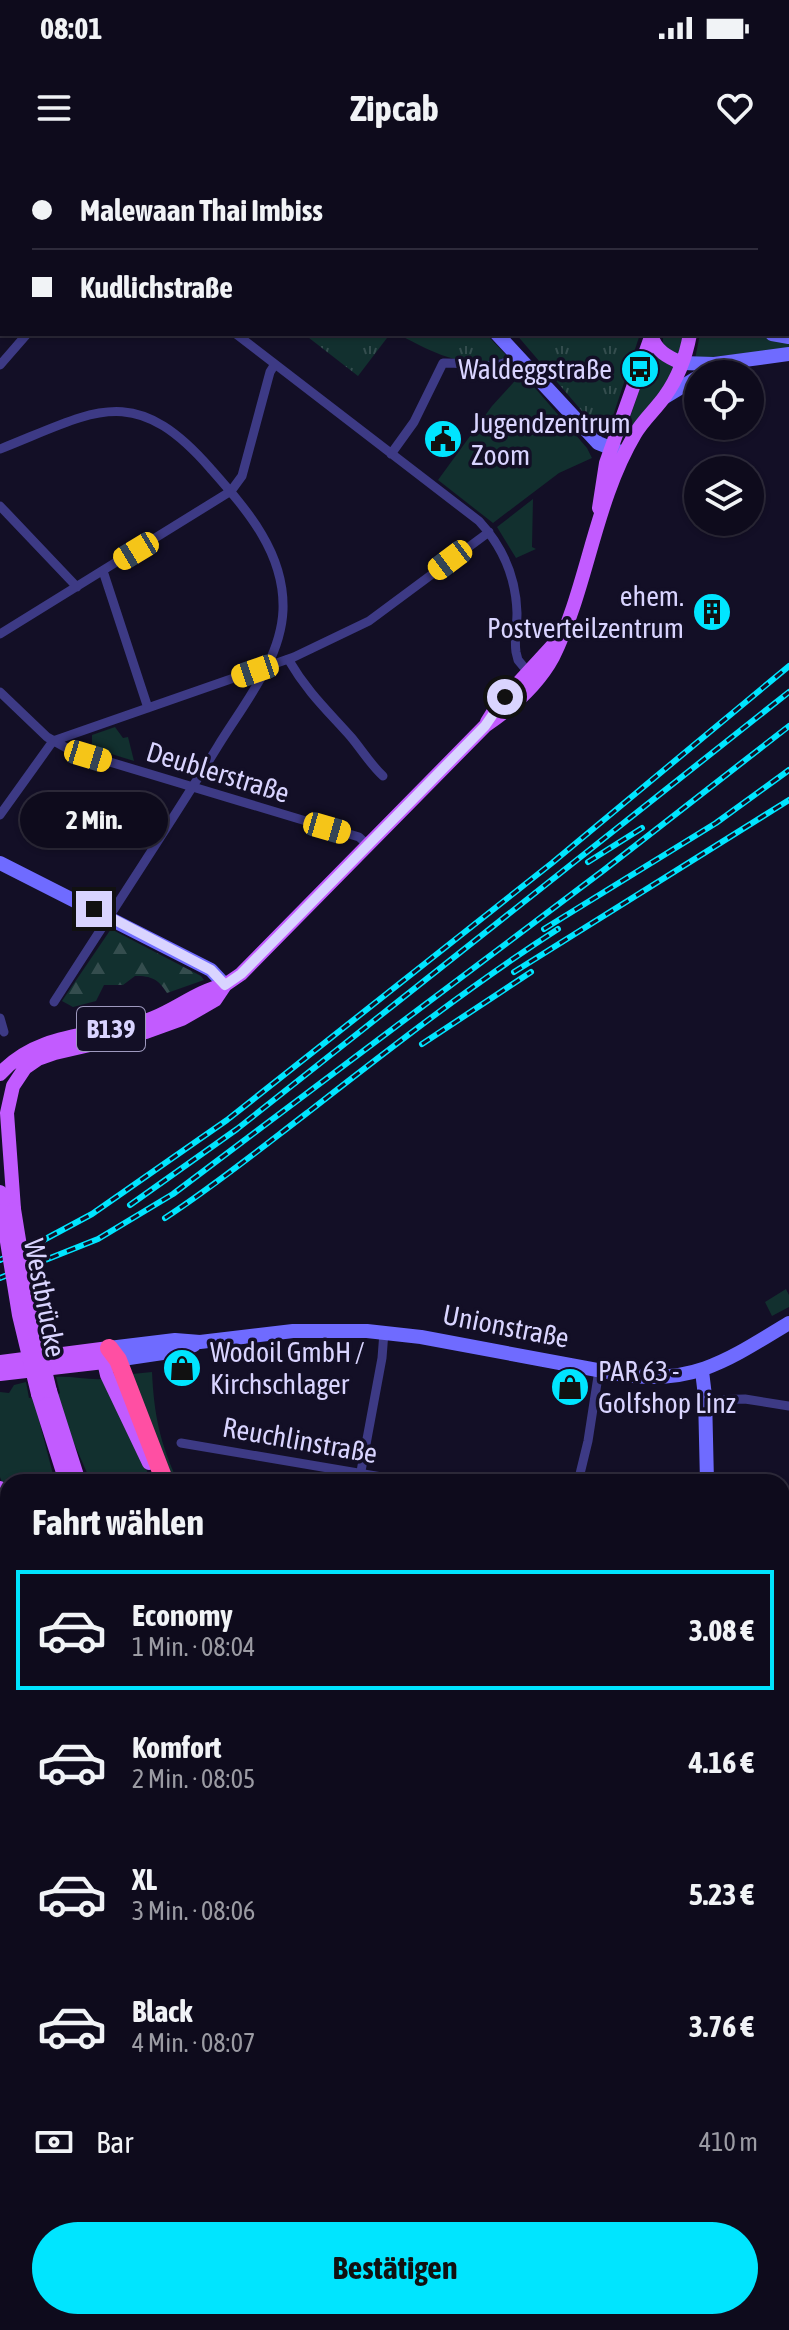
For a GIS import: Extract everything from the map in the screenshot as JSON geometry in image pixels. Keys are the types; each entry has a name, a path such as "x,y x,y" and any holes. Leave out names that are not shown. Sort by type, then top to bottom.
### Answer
{"highway":[{"path":"111,1357 162,1474"}],"main road":[{"path":"499,336 598,443 618,452"},
{"name":"B139","path":"20,1073 38,1059 146,1032 182,1019 215,1000 225,985 241,974 485,726 505,713 543,672 560,638 651,336"},
{"path":"653,336 663,354 682,363"},
{"name":"B139","path":"618,452 664,397 682,363 689,336"},
{"path":"748,360 789,354"},
{"path":"664,397 684,385"},
{"name":"B139","path":"485,726 497,706 560,638"},
{"path":"0,863 211,970 225,985"},
{"name":"B139","path":"0,1077 13,1059 34,1047 143,1021 211,988 225,985"},
{"path":"8,1210 8,1106 20,1073"},
{"path":"0,1077 2,1095 8,1106"},
{"path":"0,1192 8,1210"},
{"name":"Westbrücke","path":"8,1210 19,1315 44,1393"},
{"name":"Unionstraße","path":"0,1362 176,1351 200,1342 293,1331 384,1332 655,1378 702,1371 789,1323"},
{"path":"111,1357 107,1375 153,1474"},
{"name":"Unionstraße","path":"0,1374 111,1357"},
{"path":"702,1371 707,1474"},
{"path":"44,1393 64,1474"},
{"path":"44,1393 76,1474"}],"street":[{"path":"0,365 25,336"},
{"path":"239,336 489,532 511,573 516,596 516,652 518,660 528,672"},
{"path":"391,454 414,422 443,363 487,366 503,364 518,355"},
{"path":"0,634 231,491 242,476 270,372 275,364"},
{"path":"0,449 85,416 121,411 168,427 195,451 231,491 268,543 280,580 283,609 281,628 266,667 193,787 54,1002"},
{"path":"0,506 77,587"},
{"path":"0,815 53,741 288,659 369,621 489,532"},
{"path":"103,571 148,708"},
{"path":"288,659 313,699 341,726 383,776"},
{"path":"0,692 53,741"},
{"name":"Deublerstraße","path":"53,741 70,750 359,837 369,846"},
{"path":"0,1018 4,1032"},
{"path":"0,1077 20,1073"},
{"path":"361,1474 384,1332"},
{"path":"580,1474 599,1370"},
{"path":"705,1400 742,1399 789,1406"},
{"name":"Reuchlinstraße","path":"181,1443 344,1474"}],"green space":[{"path":"307,336 388,336 358,376"},
{"path":"402,336 488,336 507,356 480,363 436,353"},
{"path":"518,336 639,336 610,425 601,429 593,424"},
{"path":"663,336 684,336 678,354 663,345"},
{"path":"700,336 759,336 789,343 789,348 695,359"},
{"path":"652,353 675,367 662,389 623,438"},
{"path":"522,373 587,448 592,458 559,473 493,523 438,480 492,406"},
{"path":"533,499 532,547 536,549 516,558 497,527"},
{"path":"115,727 123,738 128,737 134,761 92,748 92,735"},
{"path":"111,929 204,980 167,993 154,979 135,976 123,985 104,985 96,1001 73,1007 62,1001"},
{"path":"786,1289 789,1307 772,1316 765,1302"},
{"path":"152,1372 159,1428 175,1474 169,1474 132,1374"},
{"path":"56,1377 104,1379 148,1474 87,1474 66,1425 57,1395 60,1393"},
{"path":"26,1382 29,1398 33,1397 53,1474 0,1474 0,1392 9,1393 14,1385"}],"railway":[{"path":"0,1260 92,1214 227,1120 552,863 789,666"},
{"path":"130,1205 237,1129 789,692"},
{"path":"0,1278 98,1239 173,1194 604,870 789,726"},
{"path":"544,929 716,823 789,770"},
{"path":"514,972 789,800"},
{"path":"588,862 642,828"},
{"path":"165,1218 237,1167 462,995 558,929"},
{"path":"422,1044 531,972"}],"place":[{"name":"Waldeggstraße","path":"640,369"},
{"name":"Jugendzentrum Zoom","path":"443,439"},
{"name":"ehem. Postverteilzentrum","path":"712,612"},
{"name":"Wodoil GmbH / Kirchschlager","path":"182,1368"},
{"name":"PAR 63 - Golfshop Linz","path":"570,1387"}],"route":[{"path":"94,909 211,970 225,985 241,974 405,809 485,726 505,697"}]}
